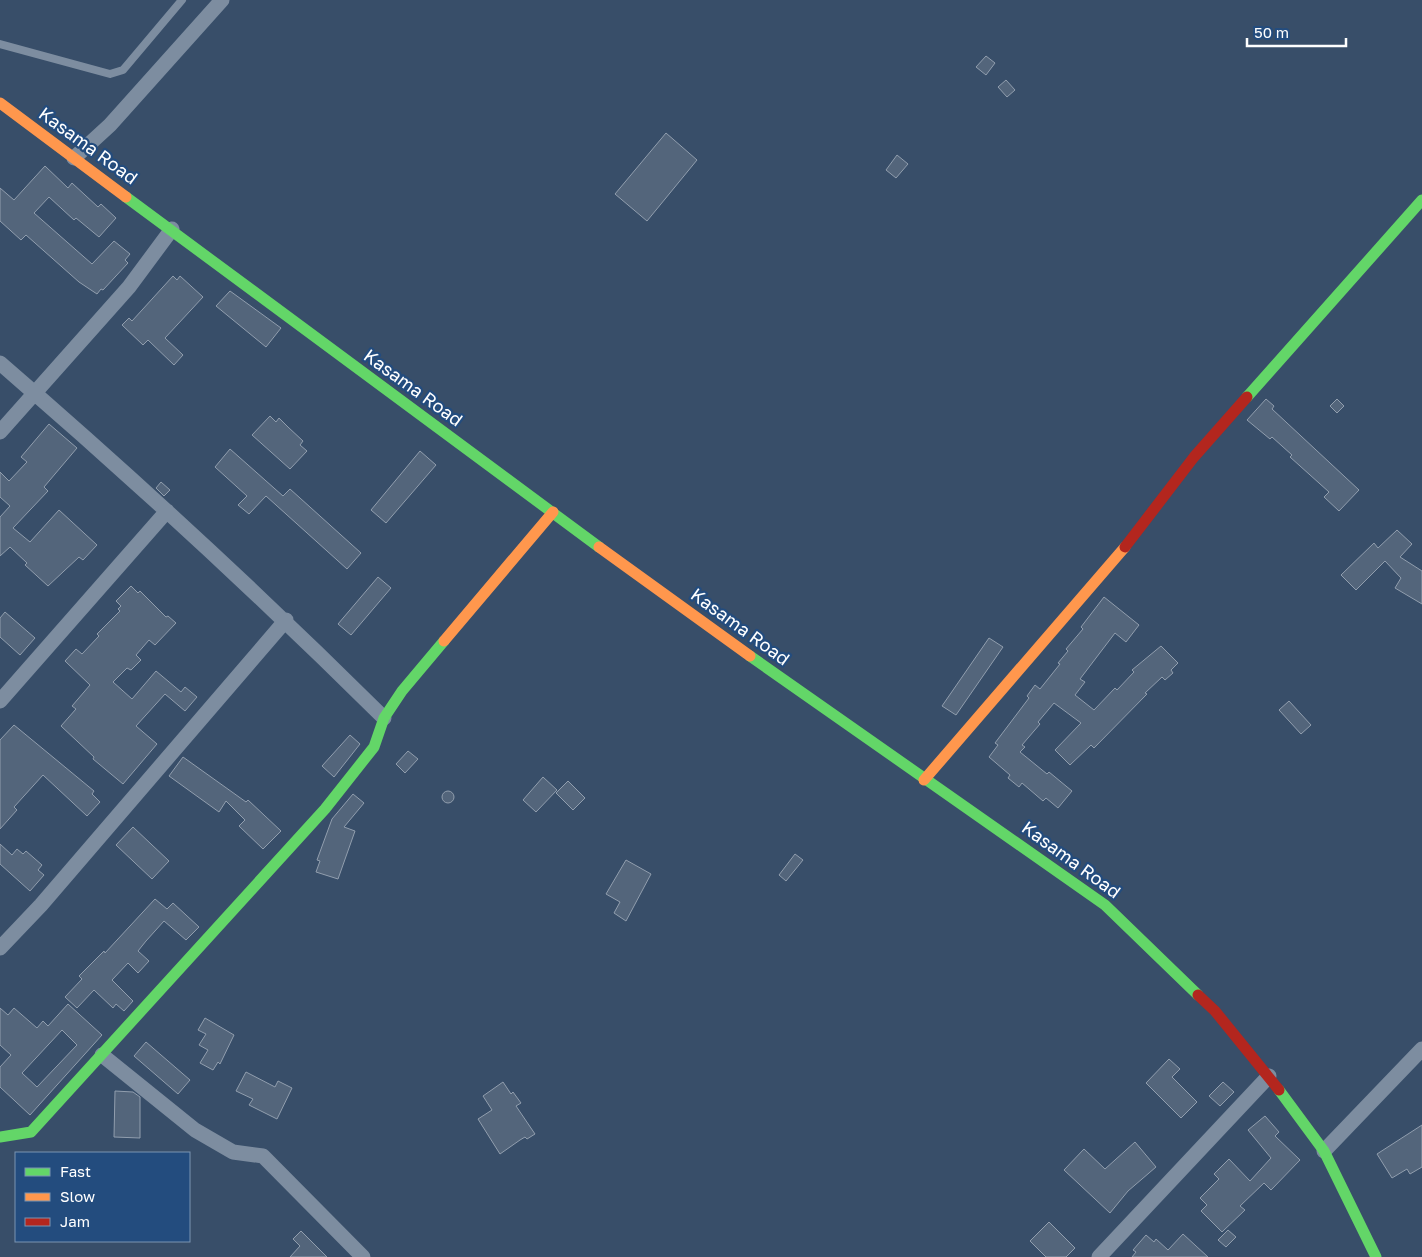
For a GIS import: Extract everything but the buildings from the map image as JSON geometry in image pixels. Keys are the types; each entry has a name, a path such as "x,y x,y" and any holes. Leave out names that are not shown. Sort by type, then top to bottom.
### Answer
{"street":[{"path":"74,158 110,125 222,0"},
{"name":"Kasama Road","path":"0,103 172,229 394,397 696,618 924,780 987,820 1105,905 1215,1011 1269,1076 1324,1151 1376,1257"},
{"path":"924,780 1109,567 1194,457 1422,200"},
{"path":"0,432 129,287 172,229"},
{"path":"0,363 147,491 286,620 384,718"},
{"path":"0,701 167,511"},
{"path":"0,1137 31,1132 325,809 374,747 384,718 402,691 553,512"},
{"path":"0,948 41,905 286,620"},
{"path":"1324,1151 1422,1049"},
{"path":"102,1055 195,1130 233,1152 263,1156 363,1257"},
{"path":"1099,1257 1269,1076"}],"lane":[{"path":"0,44 110,74 123,70 182,0"}],"traffic: fast":[{"path":"126,197 599,547"},
{"path":"1247,397 1422,200"},
{"path":"0,1137 31,1132 325,809 374,747 384,718 402,691 444,641"},
{"path":"750,656 1105,905 1198,995"},
{"path":"1279,1090 1324,1151 1376,1257"}],"traffic: slow":[{"path":"0,103 126,197"},
{"path":"444,641 553,512"},
{"path":"599,547 750,656"},
{"path":"924,780 1125,547"}],"traffic: jam":[{"path":"1125,547 1194,457 1247,397"},
{"path":"1198,995 1215,1011 1279,1090"}]}
